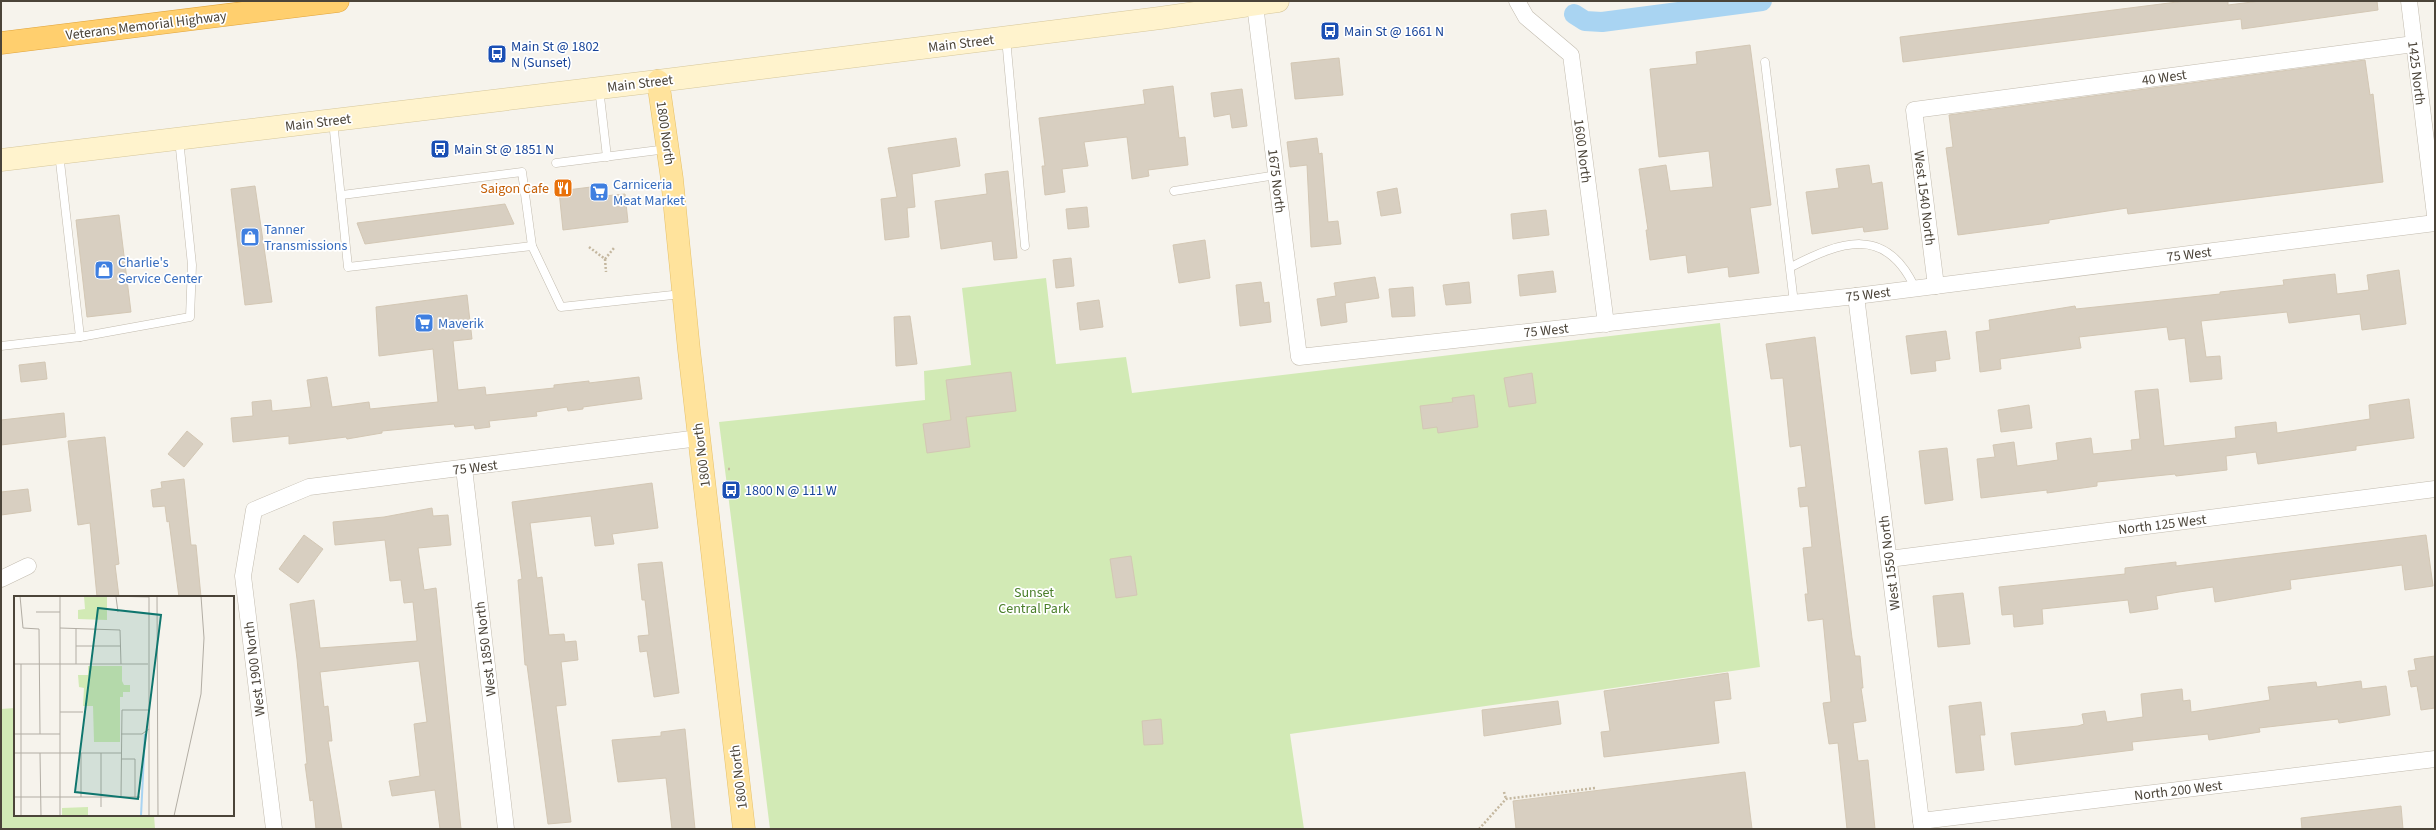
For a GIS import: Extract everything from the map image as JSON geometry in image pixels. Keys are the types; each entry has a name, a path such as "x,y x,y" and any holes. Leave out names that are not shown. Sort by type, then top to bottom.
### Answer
{"highway":[{"name":"Veterans Memorial Highway","path":"1,43 338,1"}],"main road":[{"name":"Main Street","path":"1,160 658,81 1278,1"},
{"name":"1800 North","path":"658,81 668,149 685,294 699,438 744,829"}],"street":[{"name":"1600 North","path":"1516,1 1526,17 1571,55 1606,324"},
{"name":"1425 North","path":"2409,1 2435,216"},
{"name":"1675 North","path":"1255,4 1300,357"},
{"name":"40 West","path":"1914,110 2414,44"},
{"name":"West 1540 North","path":"1914,110 1936,286"},
{"name":"75 West","path":"1300,357 1856,296 2435,223"},
{"name":"West 1550 North","path":"1856,296 1921,825"},
{"name":"75 West","path":"254,510 309,487 699,438"},
{"name":"West 1850 North","path":"464,468 506,829"},
{"name":"North 125 West","path":"1888,559 2435,490"},
{"name":"West 1900 North","path":"254,510 243,576 274,829"},
{"path":"1,579 28,566"},
{"name":"North 200 West","path":"1921,825 2435,759"}],"lane":[{"path":"1006,37 1025,246"},
{"path":"1765,62 1794,303"},
{"path":"599,88 607,157"},
{"path":"333,120 342,195 348,267 532,246"},
{"path":"1,346 80,337 190,317 192,264 178,138"},
{"path":"556,163 668,149"},
{"path":"59,153 80,337"},
{"path":"342,195 522,172 532,246 561,307 685,294"},
{"path":"1174,191 1277,175"},
{"path":"1790,267 1822,251 1842,246 1863,244 1884,249 1893,254 1907,271 1915,288"}],"path":[{"path":"588,247 605,259"},
{"path":"606,272 605,259 614,248"},
{"path":"1479,829 1506,799 1595,788"},
{"path":"1504,792 1506,799"}],"green space":[{"name":"Sunset Central Park","path":"1046,278 1056,364 1126,357 1132,393 1720,323 1760,667 1290,734 1304,829 770,829 719,422 925,400 924,371 971,365 962,288"},
{"path":"14,708 14,816 154,816 155,829 1,829 1,709"}],"building":[{"path":"2185,1 2228,1 2228,5 2260,1 2377,1 2378,10 2242,29 2241,19 1903,62 1900,37"},
{"path":"1750,45 1771,205 1750,208 1759,273 1729,277 1728,267 1688,273 1686,255 1650,260 1646,230 1648,230 1639,169 1666,165 1670,191 1713,187 1709,151 1659,157 1650,69 1697,64 1696,52"},
{"path":"1339,58 1343,95 1295,99 1291,63"},
{"path":"2365,60 2370,95 2373,94 2383,182 2128,214 2127,208 2049,220 2049,223 1958,235 1946,148 1953,147 1949,115"},
{"path":"1173,86 1179,138 1185,137 1188,165 1148,170 1149,176 1132,179 1127,137 1084,142 1088,166 1062,169 1065,192 1045,195 1042,166 1045,166 1039,118 1145,104 1143,90"},
{"path":"1242,89 1247,126 1232,128 1230,114 1214,117 1211,93"},
{"path":"956,138 960,166 912,174 915,207 907,208 909,237 885,240 881,199 897,197 888,148"},
{"path":"1317,138 1319,154 1322,153 1328,222 1338,221 1341,244 1311,247 1307,165 1290,167 1287,142"},
{"path":"1869,165 1872,184 1882,182 1888,229 1864,232 1863,227 1812,234 1806,192 1839,188 1836,169"},
{"path":"1008,171 1017,258 994,260 992,241 941,249 935,201 987,194 985,174"},
{"path":"255,186 272,302 245,305 231,189"},
{"path":"591,187 593,197 625,194 628,222 563,230 559,191"},
{"path":"1397,188 1401,213 1381,216 1377,192"},
{"path":"505,204 514,224 365,244 357,223"},
{"path":"1087,207 1089,227 1068,229 1066,209"},
{"path":"1546,210 1549,235 1513,239 1511,214"},
{"name":"Charlie's Service Center","path":"119,215 131,312 87,317 76,220"},
{"path":"1205,240 1210,278 1179,283 1173,245"},
{"path":"1071,258 1074,286 1056,288 1053,260"},
{"path":"2399,270 2406,324 2362,330 2360,314 2289,323 2287,312 2201,321 2206,357 2220,356 2222,379 2190,382 2185,338 2169,340 2167,327 2079,337 2081,348 2000,359 2001,369 1980,372 1976,332 1990,330 1989,320 2075,306 2076,309 2220,294 2220,292 2284,285 2283,280 2335,274 2337,294 2369,290 2367,275"},
{"path":"1553,271 1556,292 1520,296 1518,275"},
{"path":"1375,277 1379,298 1345,303 1347,322 1321,326 1317,299 1336,296 1334,283"},
{"path":"1261,282 1264,303 1269,302 1271,322 1240,326 1236,285"},
{"path":"1469,282 1471,303 1446,305 1443,285"},
{"path":"1413,287 1415,316 1392,317 1389,289"},
{"path":"467,295 472,339 453,341 458,390 485,387 486,395 554,388 554,385 589,381 589,383 639,377 642,399 583,407 583,409 568,411 567,407 536,412 537,416 489,421 490,427 475,429 474,425 455,427 454,424 382,431 382,433 347,439 346,437 289,444 289,436 233,442 231,418 253,416 252,402 271,400 272,411 311,407 307,380 327,377 332,407 369,402 370,409 438,402 433,349 379,356 376,307"},
{"path":"1099,300 1103,327 1080,330 1077,303"},
{"path":"910,316 917,364 896,366 894,317"},
{"path":"1946,331 1950,359 1935,361 1936,371 1911,374 1906,336"},
{"path":"1815,337 1852,638 1855,656 1860,656 1863,688 1861,688 1866,721 1853,723 1858,761 1868,760 1875,829 1847,829 1838,743 1829,744 1823,703 1831,702 1823,619 1808,621 1805,594 1808,594 1803,548 1812,547 1808,506 1800,507 1798,488 1806,487 1801,445 1790,447 1783,378 1771,379 1766,344"},
{"path":"45,362 47,379 21,382 19,365"},
{"path":"1011,372 1016,411 966,417 970,447 927,453 923,424 951,420 946,380"},
{"path":"1532,373 1536,403 1509,407 1504,378"},
{"path":"2158,389 2164,446 2236,438 2235,427 2276,422 2277,433 2370,419 2369,405 2409,399 2414,438 2356,446 2356,450 2258,464 2256,452 2226,456 2227,470 2176,476 2175,474 2097,482 2097,486 2047,493 2047,490 1981,498 1977,459 1995,457 1993,445 2014,442 2017,466 2058,460 2056,443 2091,438 2093,454 2132,450 2131,440 2140,439 2135,391"},
{"path":"1474,395 1478,427 1438,433 1437,427 1423,429 1420,406 1453,402 1452,398"},
{"path":"2029,405 2032,428 2001,432 1998,410"},
{"path":"64,413 66,437 1,445 1,420"},
{"path":"187,431 203,444 184,467 168,454"},
{"path":"105,437 119,564 115,565 119,596 97,596 90,523 78,525 68,441"},
{"path":"1947,448 1953,500 1925,504 1919,451"},
{"path":"184,479 191,545 196,545 201,596 179,596 169,521 167,522 165,506 153,507 151,490 162,488 161,482"},
{"path":"652,483 658,528 612,534 614,544 595,546 591,516 530,523 537,578 542,577 549,635 564,634 565,642 576,641 578,660 561,662 566,705 556,706 571,822 548,824 527,665 525,665 518,580 522,579 512,502"},
{"path":"28,489 31,511 1,515 1,492"},
{"path":"432,508 433,516 448,515 451,545 418,548 424,590 436,588 461,829 440,829 435,790 392,796 389,781 420,776 414,724 427,722 419,661 320,672 324,707 328,706 332,741 328,741 342,829 316,829 313,800 310,801 305,764 307,764 290,604 314,600 320,648 417,641 413,602 404,603 401,580 390,581 385,540 335,545 333,522 384,517"},
{"path":"304,535 323,549 298,583 279,569"},
{"path":"2426,535 2433,586 2405,590 2402,565 2290,580 2291,589 2215,602 2213,587 2156,596 2158,609 2130,613 2128,600 2042,609 2043,624 2014,627 2013,614 2002,615 1999,587 2125,574 2125,568 2176,562 2176,566"},
{"path":"1131,556 1137,595 1116,598 1110,559"},
{"path":"662,562 679,693 654,697 647,651 640,652 638,636 649,635 645,600 642,600 638,564"},
{"path":"1963,593 1970,644 1938,647 1933,596"},
{"path":"2435,656 2435,708 2421,710 2417,686 2411,687 2408,671 2416,670 2414,659"},
{"path":"1728,673 1731,699 1714,701 1719,743 1604,757 1601,732 1610,731 1604,691"},
{"path":"2361,681 2362,689 2386,686 2390,715 2339,723 2338,719 2259,728 2260,732 2209,740 2208,734 2132,742 2133,750 2015,765 2011,733 2078,726 2084,724 2082,714 2105,711 2107,722 2143,717 2141,694 2182,689 2183,701 2190,700 2191,712 2270,700 2268,687 2316,682 2317,687"},
{"path":"1558,701 1561,724 1484,736 1482,710"},
{"path":"1981,702 1985,735 1980,735 1984,770 1956,773 1949,706"},
{"path":"1161,719 1163,744 1144,745 1142,721"},
{"path":"685,729 695,829 672,829 666,778 618,782 612,740 661,736 661,732"},
{"path":"1745,772 1752,829 1516,829 1513,801"},
{"path":"2401,806 2403,829 2302,829 2301,818"}],"waterway":[{"path":"1574,14 1585,21 1602,22 1762,1"}],"place":[{"name":"Main St @ 1661 N","path":"1330,31"},
{"name":"Main St @ 1802 N (Sunset)","path":"497,54"},
{"name":"Main St @ 1851 N","path":"440,149"},
{"name":"Saigon Cafe","path":"563,188"},
{"name":"Carniceria Meat Market","path":"599,192"},
{"name":"Tanner Transmissions","path":"250,237"},
{"name":"Charlie's Service Center","path":"104,270"},
{"name":"Maverik","path":"424,323"},
{"name":"1800 N @ 111 W","path":"731,490"}]}
